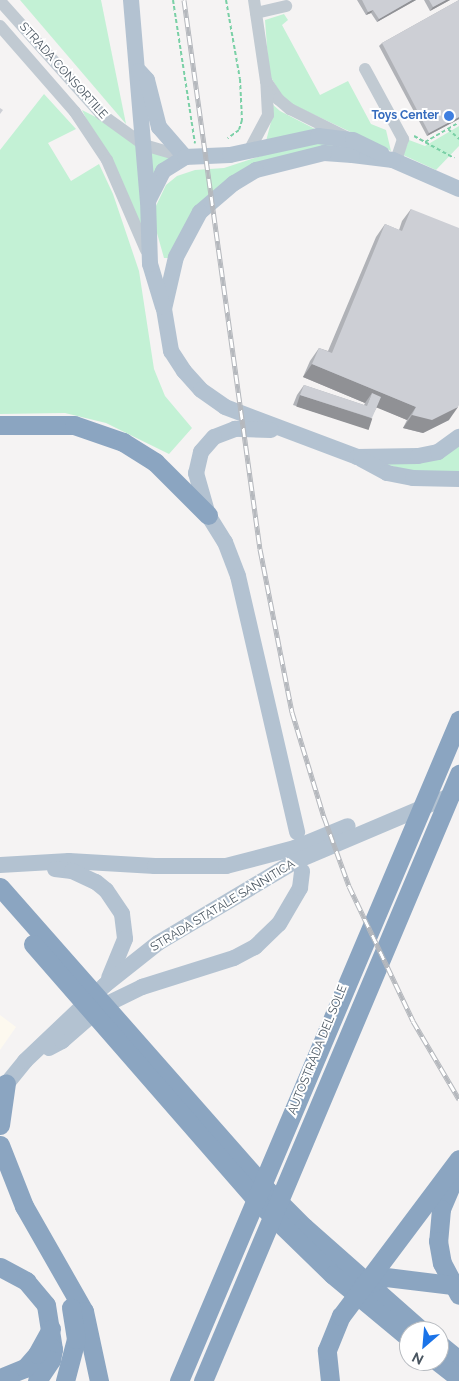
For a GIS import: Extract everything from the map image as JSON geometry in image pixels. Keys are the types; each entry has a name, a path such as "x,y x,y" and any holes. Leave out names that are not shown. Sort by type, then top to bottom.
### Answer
{"highway":[{"path":"0,425 74,425 123,442 156,462 208,515"},
{"name":"AUTOSTRADA DEL SOLE","path":"179,1381 459,720"},
{"name":"AUTOSTRADA DEL SOLE","path":"203,1381 459,774"},
{"path":"0,886 266,1189 401,1321"},
{"path":"0,906 255,1197 333,1274 399,1323"},
{"path":"0,1125 3,1088"},
{"path":"0,1145 24,1206 84,1312 99,1381"},
{"path":"330,1381 327,1350 330,1339 363,1285 459,1159"},
{"path":"363,1285 386,1277 455,1290 438,1241 441,1209 459,1168"},
{"path":"0,1268 11,1272 38,1292 46,1305 51,1329 51,1360 37,1381"},
{"path":"62,1274 74,1316 76,1339 65,1381"},
{"path":"0,1378 25,1368 37,1354 51,1329"},
{"path":"212,1381 223,1336"},
{"path":"449,1352 459,1360"},
{"path":"449,1370 459,1378"}],"main road":[{"path":"131,0 144,145 150,264 164,309 171,351 201,390 225,407 357,457 396,475 459,479"},
{"path":"138,71 147,80 159,127 185,157"},
{"path":"148,201 163,171 185,157 230,155 250,149 318,136 353,140 459,189"},
{"path":"164,309 176,257 200,212 234,183 266,167 324,153 395,160"},
{"path":"297,832 238,576 225,542 208,515 199,494 196,473 201,452 214,437 235,429 263,429 304,437"},
{"path":"357,457 418,456 438,452 459,437"},
{"name":"STRADA STATALE SANNITICA","path":"3,1088 25,1061 105,985 158,942 292,863 370,823 459,781"},
{"name":"STRADA STATALE SANNITICA","path":"370,823 459,792"},
{"path":"7,864 69,861 155,866 226,866 295,848 370,823"},
{"path":"7,864 72,871 106,890 122,914 125,939 115,969 105,985"},
{"path":"25,1061 62,1041 101,1007 142,987 234,958 255,947 279,924 300,888 302,871"}],"street":[{"path":"250,149 268,116 266,81 254,0"},
{"name":"STRADA CONSORTILE","path":"0,1 101,114 144,145 185,157"},
{"path":"256,13 286,6"},
{"name":"STRADA CONSORTILE","path":"0,26 75,112 107,160 141,235 150,264"},
{"path":"365,69 403,139 395,160"},
{"path":"266,81 278,99 290,108 353,140"}],"path":[{"path":"173,0 196,143"},
{"path":"226,0 240,79 242,120 239,130 228,138"},
{"path":"425,142 459,122"},
{"path":"396,126 454,158"},
{"path":"448,129 459,139"}],"shaded area":[{"path":"0,1015 16,1027 0,1050"}],"green space":[{"path":"20,0 101,0 126,124"},
{"path":"284,14 288,20 282,25 320,95 348,81 371,124 386,130 391,151 285,101 269,74 265,20"},
{"path":"44,94 76,129 48,143 71,181 99,164 113,194 139,271 154,369 165,396 192,428 169,454 106,423 65,413 0,414 0,150"},
{"path":"271,103 280,111 315,129 266,141 271,122"},
{"path":"82,110 176,158 160,169 146,241"},
{"path":"459,126 459,146 436,170 403,155 409,140 425,146"},
{"path":"320,143 333,145 234,179 168,258 164,258 155,226 154,210 166,185 177,176 195,170 224,168 276,151"},
{"path":"459,443 459,474 424,474 384,464"}],"building":[{"path":"362,0 412,0 379,19 373,10 368,12"},
{"path":"429,0 446,0 433,7"},
{"path":"459,0 459,117 429,133 382,43"},
{"path":"411,209 459,228 459,405 432,420 412,415 416,407 312,364 319,348 332,353 385,224 402,231"},
{"path":"304,385 367,406 372,393 381,397 372,418 300,395"}],"railway":[{"path":"184,0 260,549 292,712 324,817 349,886 413,1021 459,1099"}],"place":[{"name":"Toys Center","path":"449,116"}]}
